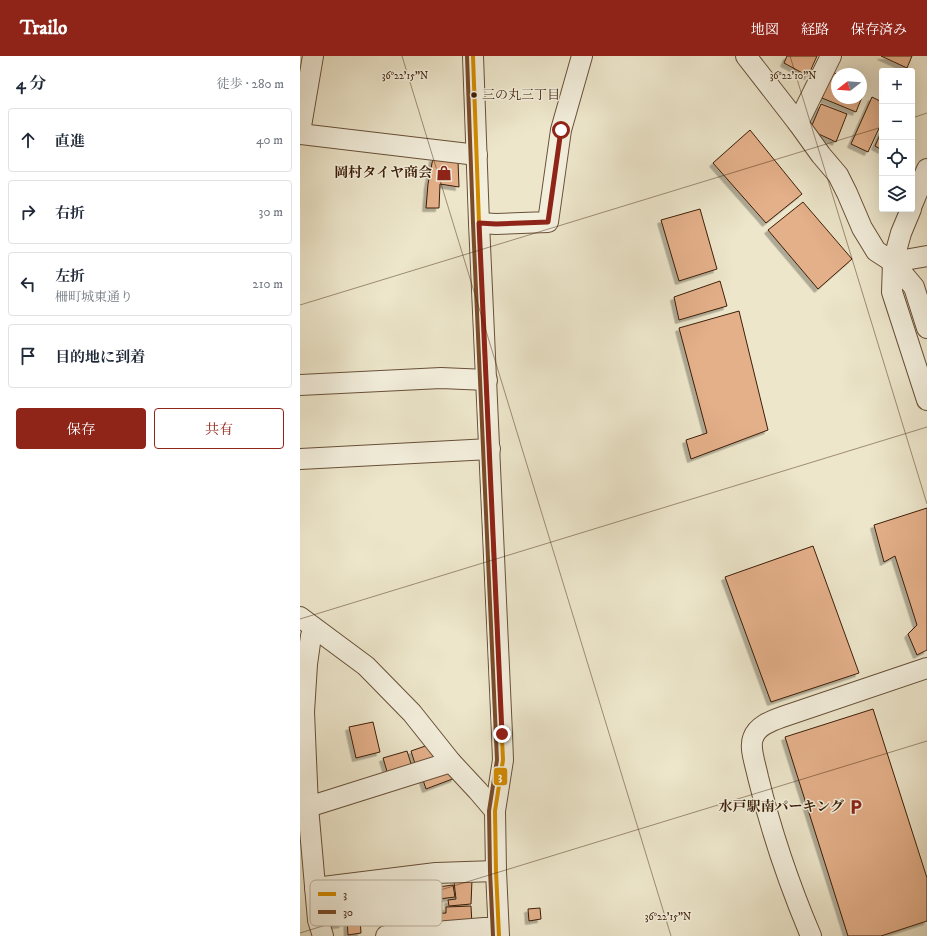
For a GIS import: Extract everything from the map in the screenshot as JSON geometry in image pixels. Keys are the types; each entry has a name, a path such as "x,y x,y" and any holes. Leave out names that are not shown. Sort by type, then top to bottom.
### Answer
{"street":[{"path":"314,56 300,133 477,155"},
{"path":"386,936 484,928 499,932 495,810 503,760 473,56"},
{"path":"479,223 496,224 548,222 561,130 582,56"},
{"path":"746,56 821,155 838,174 862,228 876,251 893,262 914,287 927,328"},
{"path":"798,123 831,56"},
{"path":"915,198 927,169"},
{"path":"909,212 893,262 892,292 927,400"},
{"path":"893,262 927,256"},
{"path":"300,385 441,378 487,380"},
{"path":"300,459 490,449"},
{"path":"307,623 366,666 412,713 452,762 495,810"},
{"path":"307,623 311,636 304,712 310,894"},
{"path":"810,936 798,906 765,806 752,751 752,738 766,723 927,668"},
{"path":"308,807 452,762"},
{"path":"394,880 436,873 496,871"},
{"path":"320,926 323,936"}],"building":[{"path":"787,56 817,56 808,76 784,63"},
{"path":"881,56 912,56 907,68"},
{"path":"831,75 831,102 822,98"},
{"path":"872,97 879,100 879,128 868,152 851,144"},
{"path":"821,104 847,114 836,142 810,130"},
{"path":"837,104 859,104 856,112"},
{"path":"750,130 802,194 766,223 713,163"},
{"path":"879,137 879,148 875,146"},
{"name":"岡村タイヤ商会","path":"433,158 458,161 459,187 440,184 439,208 426,208 428,184"},
{"path":"803,202 852,259 818,289 768,230"},
{"path":"700,209 717,269 679,281 661,220"},
{"path":"720,281 727,306 679,320 674,297"},
{"path":"739,311 768,430 691,459 686,440 707,433 679,328"},
{"path":"927,508 927,650 917,655 908,634 917,625 895,556 884,562 874,525"},
{"path":"813,546 859,673 771,702 725,577"},
{"name":"水戸駅南パーキング","path":"873,709 927,878 927,921 881,936 848,936 785,737"},
{"path":"373,722 380,752 356,758 349,727"},
{"path":"434,743 444,761 417,770 411,751"},
{"path":"407,751 413,770 389,778 383,758"},
{"path":"451,767 455,778 426,789 422,777"},
{"path":"472,880 471,904 449,906 448,900 456,899 454,882"},
{"path":"453,885 455,897 442,899 442,886"},
{"path":"471,906 472,925 431,928 431,926 442,926 442,913 446,913 446,907"},
{"path":"540,908 541,919 529,921 528,909"},
{"path":"347,926 360,926 361,933 348,935"},
{"path":"390,926 407,926 408,932 391,933"}],"transit line":[{"name":"30","path":"467,56 497,760 489,811 493,936"},
{"name":"3","path":"473,56 503,760 495,811 499,936"}],"place":[{"name":"三の丸三丁目","path":"474,95"},
{"name":"岡村タイヤ商会","path":"444,173"},
{"name":"水戸駅南パーキング","path":"856,807"}],"route":[{"path":"502,734 479,223 496,224 548,222 561,130"}]}
